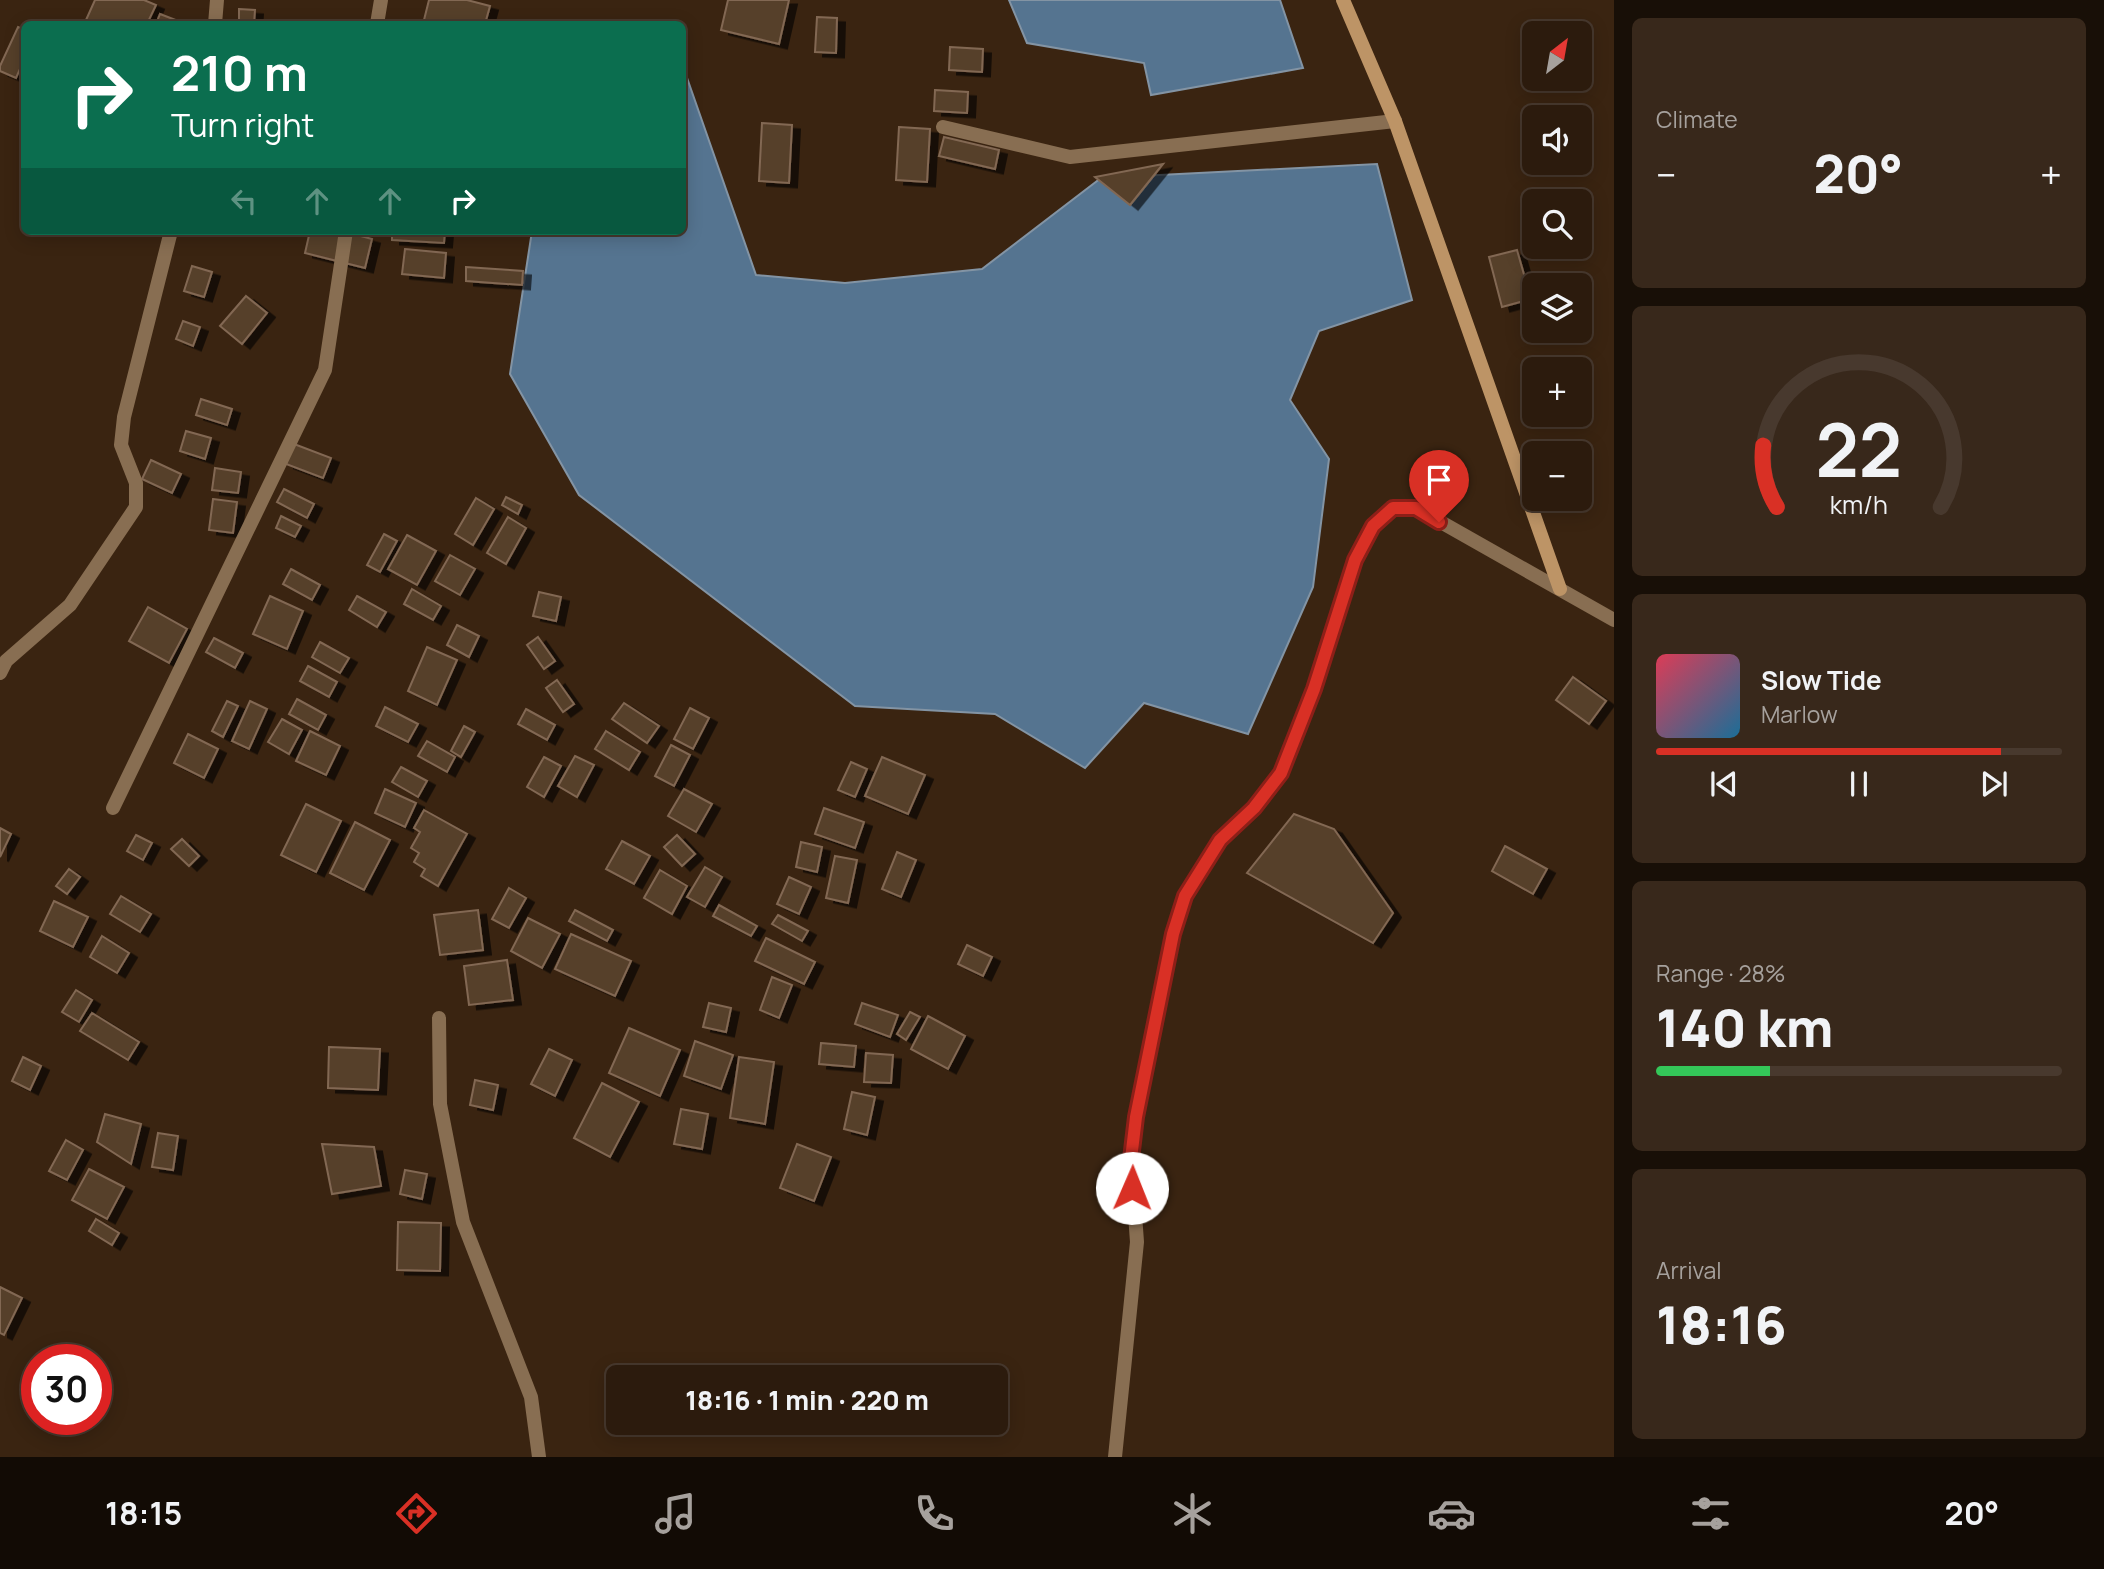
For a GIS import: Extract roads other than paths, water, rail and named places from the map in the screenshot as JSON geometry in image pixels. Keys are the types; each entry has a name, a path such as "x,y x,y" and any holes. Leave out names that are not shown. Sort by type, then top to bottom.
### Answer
{"street":[{"path":"215,21 217,0"},
{"path":"378,21 381,0"},
{"path":"1343,0 1395,121 1560,589"},
{"path":"943,127 1070,157 1395,121"},
{"path":"0,673 6,661 70,605 136,507 136,483 121,445 124,417 171,235"},
{"path":"113,808 325,370 345,235"},
{"path":"1115,1457 1137,1242 1131,1159 1136,1117 1173,934 1185,896 1220,840 1254,808 1281,773 1314,689 1355,560 1373,526 1393,508 1416,508 1614,620"},
{"path":"439,1018 440,1104 463,1222 531,1396 539,1457"}],"water":[{"path":"1009,0 1280,0 1303,68 1151,95 1144,63 1027,43"},
{"path":"686,75 756,275 845,283 982,269 1101,178 1377,164 1412,300 1319,331 1290,400 1329,459 1313,587 1248,734 1144,703 1085,768 995,714 855,706 579,495 510,374 531,235 686,235"}]}
